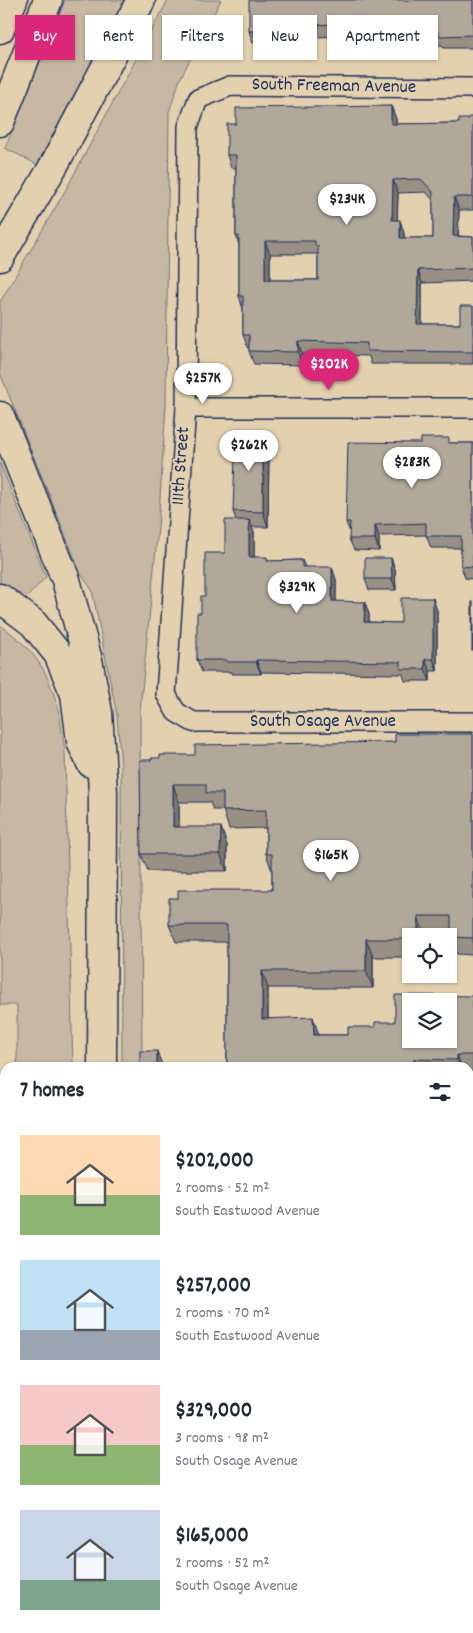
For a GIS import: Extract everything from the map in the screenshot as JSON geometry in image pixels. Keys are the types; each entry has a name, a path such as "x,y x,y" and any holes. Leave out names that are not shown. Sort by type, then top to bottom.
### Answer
{"main road":[{"path":"0,29 13,0"},
{"path":"0,122 48,0"},
{"path":"0,257 54,164 141,0"},
{"path":"1,419 66,580 88,660 98,712 103,792 102,1062"},
{"path":"0,598 33,623 58,654 75,694 81,742 103,792"}],"street":[{"name":"South Freeman Avenue","path":"198,99 230,86 473,88"},
{"name":"111th Street","path":"176,712 166,694 186,408 188,127 198,99"},
{"path":"186,408 473,408"},
{"name":"South Osage Avenue","path":"176,712 194,722 473,722"}],"shaded area":[{"path":"65,0 126,0 118,15 85,15 85,60 94,60 38,165 5,148 41,60 75,60 75,15 59,15"},
{"path":"168,0 221,0 213,15 162,15 162,60 190,60 180,79 169,112 166,406 158,528 140,710 142,1062 122,1062 121,767 117,715 92,590 81,574 0,373 0,302 64,193 136,60 152,60 152,30"},
{"path":"0,463 46,577 24,600 0,585"},
{"path":"0,625 17,638 41,665 55,696 59,714 65,753 73,1062 17,1062 17,1005 0,1005"}],"building":[{"path":"249,0 473,0 473,35 439,36 438,15 327,15 327,24 317,25 317,15 253,15 253,31 249,31"},
{"path":"391,106 391,124 459,123 459,119 473,117 473,197 454,197 453,236 473,237 473,268 418,270 417,324 460,324 460,306 473,306 473,352 367,351 367,343 298,341 298,352 249,351 249,335 243,335 243,296 239,296 239,236 236,236 236,155 227,155 227,124 236,124 236,108","holes":["421,179 433,192 433,238 400,238 400,220 392,220 393,180","265,241 315,241 315,246 318,246 318,280 265,280"]},
{"path":"236,432 263,432 263,512 233,511"},
{"path":"421,438 449,438 449,443 473,443 473,567 461,566 461,536 426,536 426,523 375,525 375,539 349,539 350,522 346,522 348,442 421,443"},
{"path":"225,520 249,520 249,557 267,557 267,561 302,560 302,567 332,567 332,601 365,602 364,622 401,623 401,598 433,598 433,659 425,659 425,669 401,669 401,662 256,660 256,662 227,662 227,660 197,660 197,613 201,613 201,596 205,596 205,553 225,553"},
{"path":"365,558 391,558 392,579 365,579"},
{"path":"473,602 473,651 472,651"},
{"path":"395,734 473,734 473,938 457,937 457,928 451,928 451,916 418,916 418,928 402,928 402,939 366,939 366,971 262,971 262,1019 313,1017 314,1035 348,1035 348,1027 375,1027 375,1022 395,1022 395,995 402,995 402,1048 457,1048 457,996 473,996 473,1055 457,1055 457,1060 414,1059 414,1062 227,1062 227,925 169,925 169,898 178,898 178,890 272,890 272,854 266,854 266,810 223,811 223,793 206,793 206,784 173,784 173,827 221,827 220,854 141,854 140,760 160,758 160,755 195,755 195,745 395,742"},
{"path":"140,1051 157,1051 157,1062 140,1062"}]}
